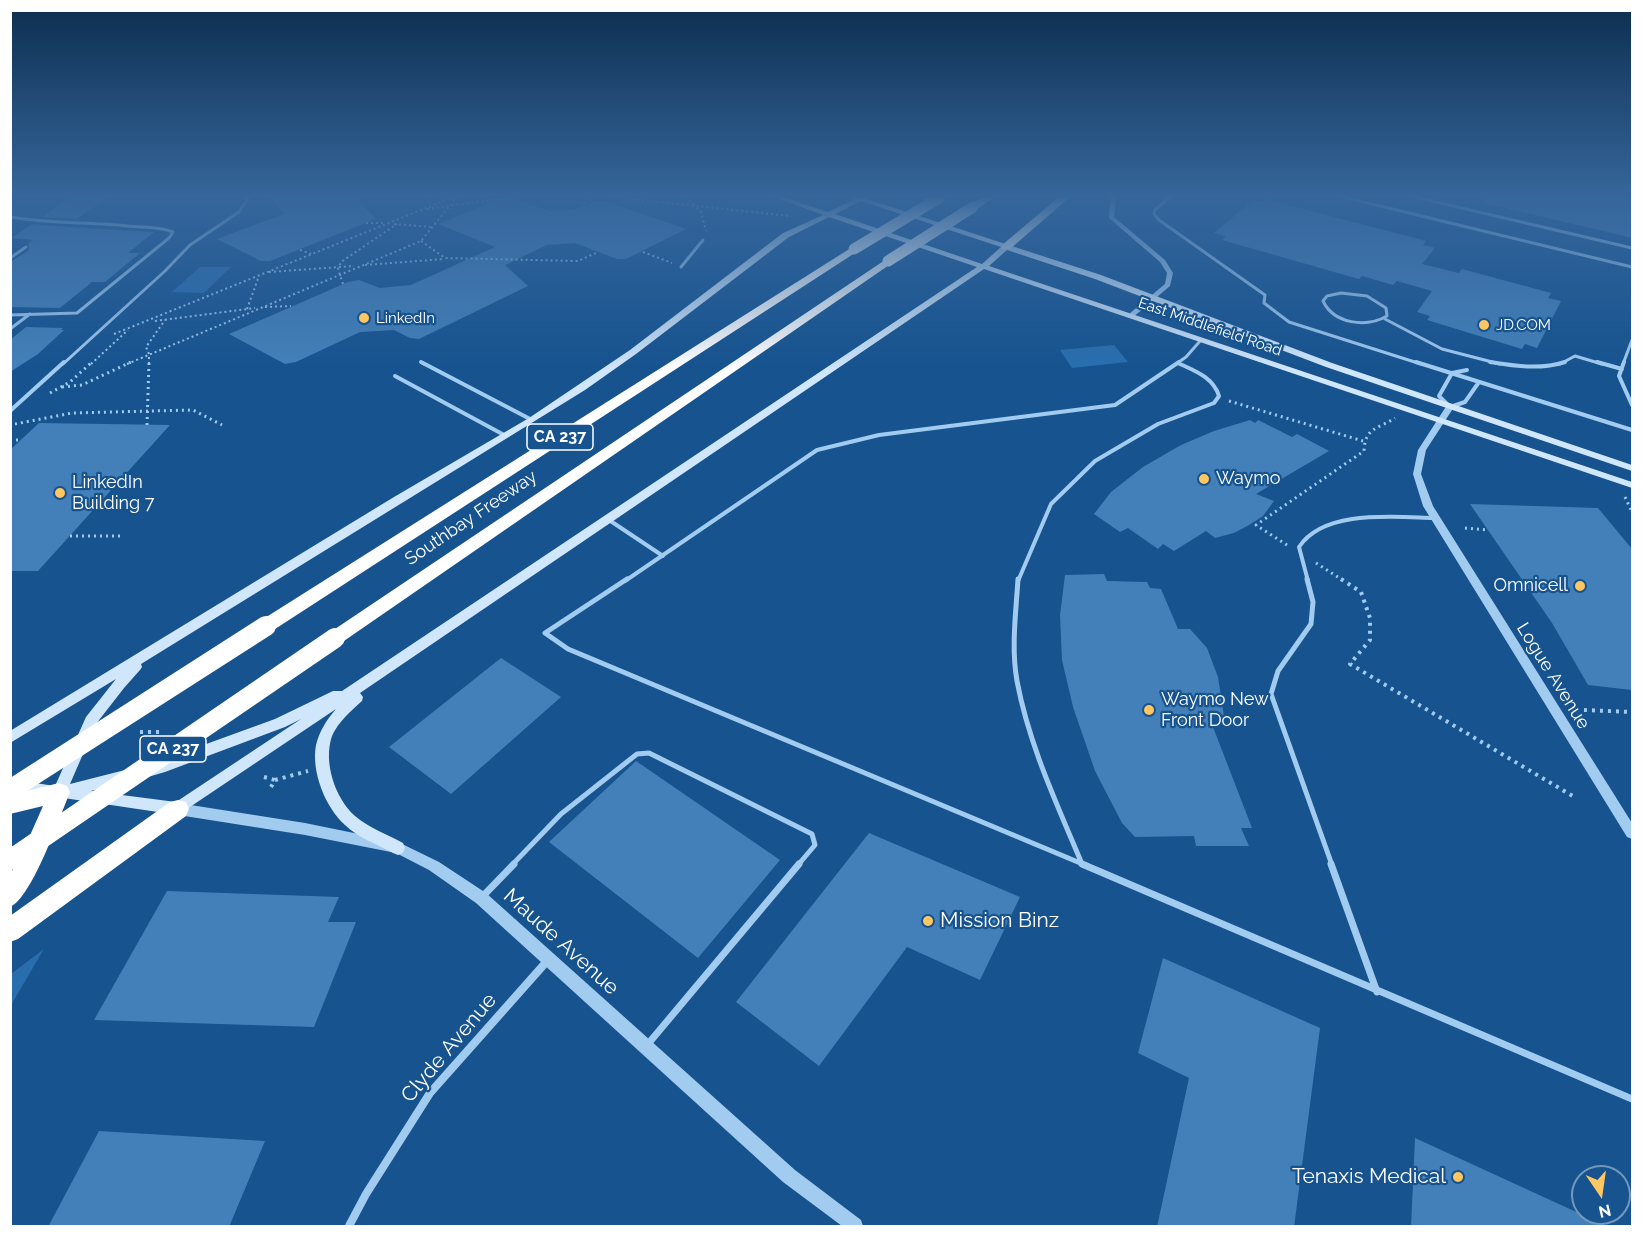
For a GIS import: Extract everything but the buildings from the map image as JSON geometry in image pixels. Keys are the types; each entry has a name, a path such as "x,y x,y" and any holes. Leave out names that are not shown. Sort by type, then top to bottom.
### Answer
{"highway":[{"name":"Southbay Freeway","path":"10,788 845,255"},
{"name":"Southbay Freeway","path":"10,860 898,255"},
{"path":"10,805 59,792"},
{"path":"10,896 29,864 59,792"},
{"path":"10,931 178,809"}],"main road":[{"path":"10,738 532,420 624,358 760,255"},
{"name":"East Middlefield Road","path":"951,255 1632,485"},
{"path":"10,788 59,792 178,809 609,520 984,266 997,255"},
{"name":"East Middlefield Road","path":"1028,255 1153,298 1329,365 1632,468"},
{"path":"59,792 91,721 118,684 154,650"},
{"path":"59,792 165,766 213,749 280,723 379,675"},
{"path":"379,675 337,716 322,745 321,764 331,796 350,820 398,848"}],"street":[{"path":"1132,316 1168,285 1170,273 1163,261 1156,255"},
{"name":"Logue Avenue","path":"1450,407 1422,450 1417,474 1434,518 1632,833"},
{"name":"Maude Avenue","path":"178,809 304,829 398,848 434,866 481,898 789,1176 855,1227"},
{"name":"Clyde Avenue","path":"349,1227 366,1194 430,1093 548,960"}],"lane":[{"path":"10,315 77,313 149,255"},
{"path":"10,411 181,255"},
{"path":"681,267 691,255"},
{"path":"1210,255 1265,295 1264,303 1289,322 1632,430"},
{"path":"1581,255 1632,267"},
{"path":"1385,319 1388,314 1386,308 1367,296 1341,292 1327,296 1323,301 1328,310 1350,320 1370,322 1385,319 1441,348 1470,357 1527,366 1568,363 1575,356 1622,369"},
{"path":"10,329 30,314"},
{"path":"1201,340 1186,357 1115,405 879,435 817,450 663,556 545,633 568,649 1083,864 1377,992 1632,1099"},
{"path":"1632,340 1619,376 1632,405"},
{"path":"1467,370 1470,357"},
{"path":"421,363 532,420"},
{"path":"1083,864 1038,759 1017,680 1015,642 1018,576 1051,504 1095,461 1135,435 1214,403 1218,399 1220,396 1217,387 1207,378 1178,363"},
{"path":"1467,370 1452,373 1438,396 1450,407 1465,402 1479,382"},
{"path":"1467,370 1479,382"},
{"path":"395,376 506,436"},
{"path":"1377,992 1271,694 1278,671 1311,624 1313,602 1299,547 1312,531 1338,522 1365,517 1434,518"},
{"path":"609,520 663,556"},
{"path":"481,898 561,814 637,754 649,753 812,834 815,845 645,1047"}],"path":[{"path":"82,346 311,255"},
{"path":"343,284 338,267 352,255"},
{"path":"62,387 84,384 149,354 387,255"},
{"path":"440,255 445,258"},
{"path":"265,272 445,258 578,261 592,255"},
{"path":"650,255 681,267"},
{"path":"247,309 259,275"},
{"path":"147,322 262,307 291,306"},
{"path":"147,425 149,354 146,347 165,319"},
{"path":"45,396 70,382 131,328"},
{"path":"1218,399 1261,409 1320,431 1363,441"},
{"path":"11,425 72,413 193,410 222,425"},
{"path":"11,425 20,418"},
{"path":"1395,418 1369,432 1363,441 1364,451 1256,525 1361,592 1370,618 1370,640 1350,664 1576,798"},
{"path":"10,440 21,440"},
{"path":"1625,496 1632,512"},
{"path":"1465,528 1488,530"},
{"path":"70,536 120,536"},
{"path":"1584,710 1632,712"},
{"path":"133,731 168,733"},
{"path":"264,777 275,780 309,771"},
{"path":"271,787 275,780"}],"shaded area":[{"path":"200,267 231,267 204,293 172,292"},
{"path":"1114,345 1128,362 1072,368 1060,350"},
{"path":"44,949 11,1005 11,974"}],"place":[{"name":"LinkedIn","path":"364,318"},
{"name":"JD.COM","path":"1484,325"},
{"name":"Waymo","path":"1204,479"},
{"name":"LinkedIn Building 7","path":"60,493"},
{"name":"Omnicell","path":"1580,586"},
{"name":"Waymo New Front Door","path":"1149,710"},
{"name":"Mission Binz","path":"928,921"},
{"name":"Tenaxis Medical","path":"1458,1177"}]}
